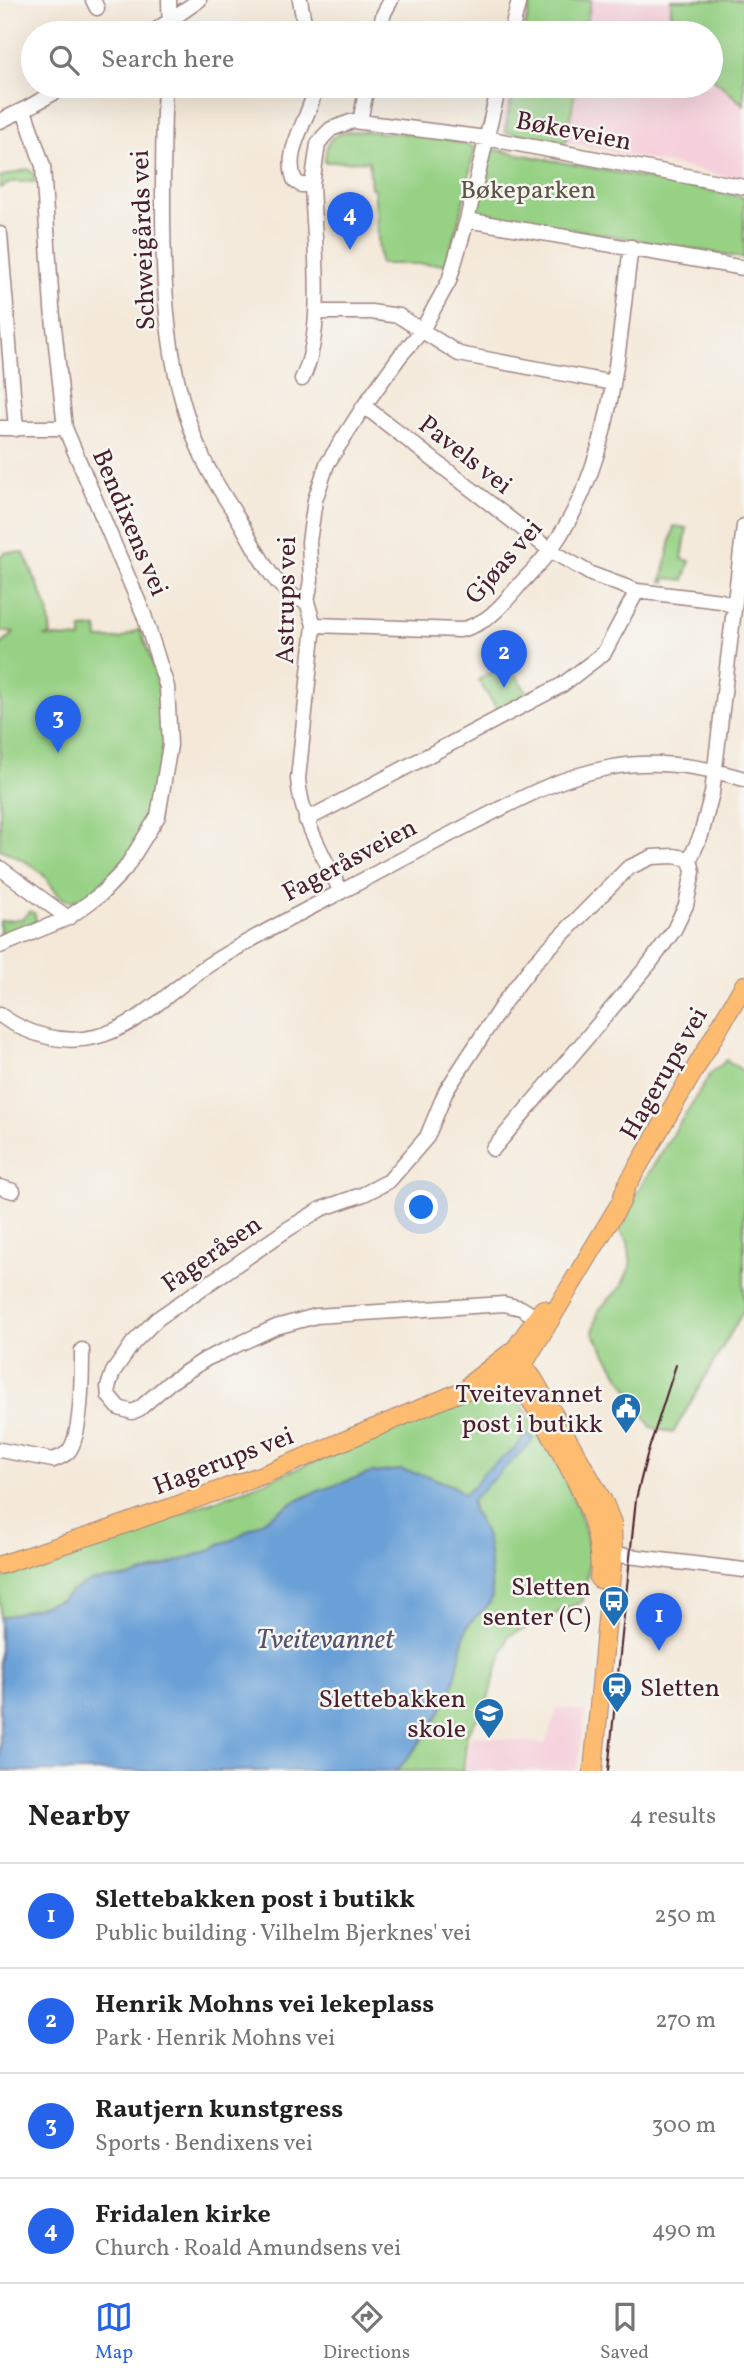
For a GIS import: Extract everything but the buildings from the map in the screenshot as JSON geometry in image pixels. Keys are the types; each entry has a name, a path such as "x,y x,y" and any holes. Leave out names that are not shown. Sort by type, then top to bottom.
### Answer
{"main road":[{"name":"Hagerups vei","path":"0,1565 265,1474 460,1392 512,1366 522,1341 542,1321 621,1202 626,1187 744,985"},
{"path":"512,1366 534,1380 604,1503 612,1523 607,1553 603,1659 593,1771"}],"street":[{"path":"169,0 170,21"},
{"path":"176,21 199,0"},
{"path":"300,0 304,21"},
{"path":"382,21 391,0"},
{"path":"514,21 519,0"},
{"path":"0,121 45,98"},
{"name":"Schweigårds vei","path":"165,98 164,293 172,361 184,410 212,478 252,544 276,580 296,599 307,602"},
{"path":"302,379 311,359 316,312 312,184 295,181 292,170 295,143 311,98"},
{"path":"360,122 365,98"},
{"name":"Astrups vei","path":"341,892 306,820 299,799 298,779 314,625 307,602 311,580 309,542 315,500 327,464 364,406 421,332 449,281 467,220 496,98"},
{"name":"Bendixens vei","path":"0,946 68,918 101,894 125,869 158,816 170,745 167,687 144,615 65,428 52,308 43,166 24,110"},
{"name":"Bøkeveien","path":"312,184 316,155 323,136 341,124 360,122 486,138 744,187"},
{"path":"467,220 744,268"},
{"path":"0,234 16,429"},
{"name":"Gjøas vei","path":"314,625 460,630 478,626 492,616 550,550 587,484 600,447 613,383 631,247"},
{"path":"316,312 362,311 399,316 459,354 613,383"},
{"name":"Pavels vei","path":"364,406 550,550 591,575 637,591 721,601 733,606"},
{"path":"0,428 65,428"},
{"path":"494,1149 650,963 674,930 686,905 693,872 690,859 701,835 712,793 744,526"},
{"path":"306,820 584,671 604,653 637,591"},
{"name":"Fageråsveien","path":"0,1015 26,1031 66,1038 94,1037 121,1029 211,963 267,930 442,838 570,776 611,767 648,764 678,766 744,779"},
{"name":"Fageråsen","path":"542,1321 521,1308 505,1304 316,1316 276,1327 206,1359 132,1412 119,1408 110,1396 108,1387 113,1372 133,1343 157,1319 321,1209 364,1194 389,1181 427,1137 446,1091 505,1001 535,962 628,868 652,857 674,856 690,859"},
{"path":"0,868 68,918"},
{"path":"0,1450 53,1460 69,1451 76,1431 82,1389 82,1350"},
{"path":"607,1553 744,1570"}],"shaded area":[{"path":"526,0 744,0 744,180 501,128 507,98 723,98 723,21 522,21"},
{"name":"Slettebakken skole","path":"557,1708 586,1711 576,1771 466,1771 470,1735 545,1744"}],"green space":[{"path":"531,0 591,0 587,21 527,21"},
{"path":"671,0 744,0 744,105 723,87 723,21 677,21 671,13"},
{"path":"512,98 574,98 566,142 505,132"},
{"path":"359,131 431,135 475,147 461,214 446,264 380,264 374,188 371,188 369,161 325,162 327,146 333,137"},
{"name":"Bøkeparken","path":"492,149 744,197 744,258 476,213"},
{"path":"28,169 34,174 34,182 12,182 0,188 0,177"},
{"path":"674,526 687,528 682,559 690,561 684,580 666,578 665,582 662,581"},
{"path":"6,552 24,553 48,609 51,636 43,636 81,639 81,629 97,628 98,639 121,639 140,629 158,685 162,709 162,761 151,812 128,856 99,887 78,900 64,899 35,868 0,849 0,646 14,633 0,631 0,556"},
{"path":"508,662 529,696 499,712 478,680"},
{"path":"30,911 35,914 36,922 0,939 0,921 22,919"},
{"path":"727,1060 744,1072 744,1310 673,1433 651,1427 593,1333 598,1311 621,1287 631,1265 628,1242 616,1226 711,1073"},
{"name":"Tveitevannet","path":"475,1398 521,1404 552,1455 572,1496 586,1535 589,1571 583,1601 508,1636 485,1707 467,1734 463,1771 0,1771 0,1579 233,1494"}],"water":[{"name":"Tveitevannet","path":"526,1433 534,1439 472,1500 488,1544 492,1599 468,1626 455,1681 435,1722 397,1771 0,1771 0,1618 61,1600 91,1581 132,1577 211,1550 294,1502 371,1473 401,1470 428,1476 453,1486 464,1494 484,1472 516,1448"}],"tram line":[{"path":"608,1771 636,1499 676,1365"}],"place":[{"name":"Fridalen kirke","path":"350,250"},
{"name":"Henrik Mohns vei lekeplass","path":"504,688"},
{"name":"Rautjern kunstgress","path":"58,753"},
{"name":"Tveitevannet post i butikk","path":"626,1435"},
{"name":"Sletten senter (C)","path":"614,1628"},
{"name":"Slettebakken post i butikk","path":"659,1651"},
{"name":"Sletten","path":"617,1714"},
{"name":"Slettebakken skole","path":"489,1740"}]}
